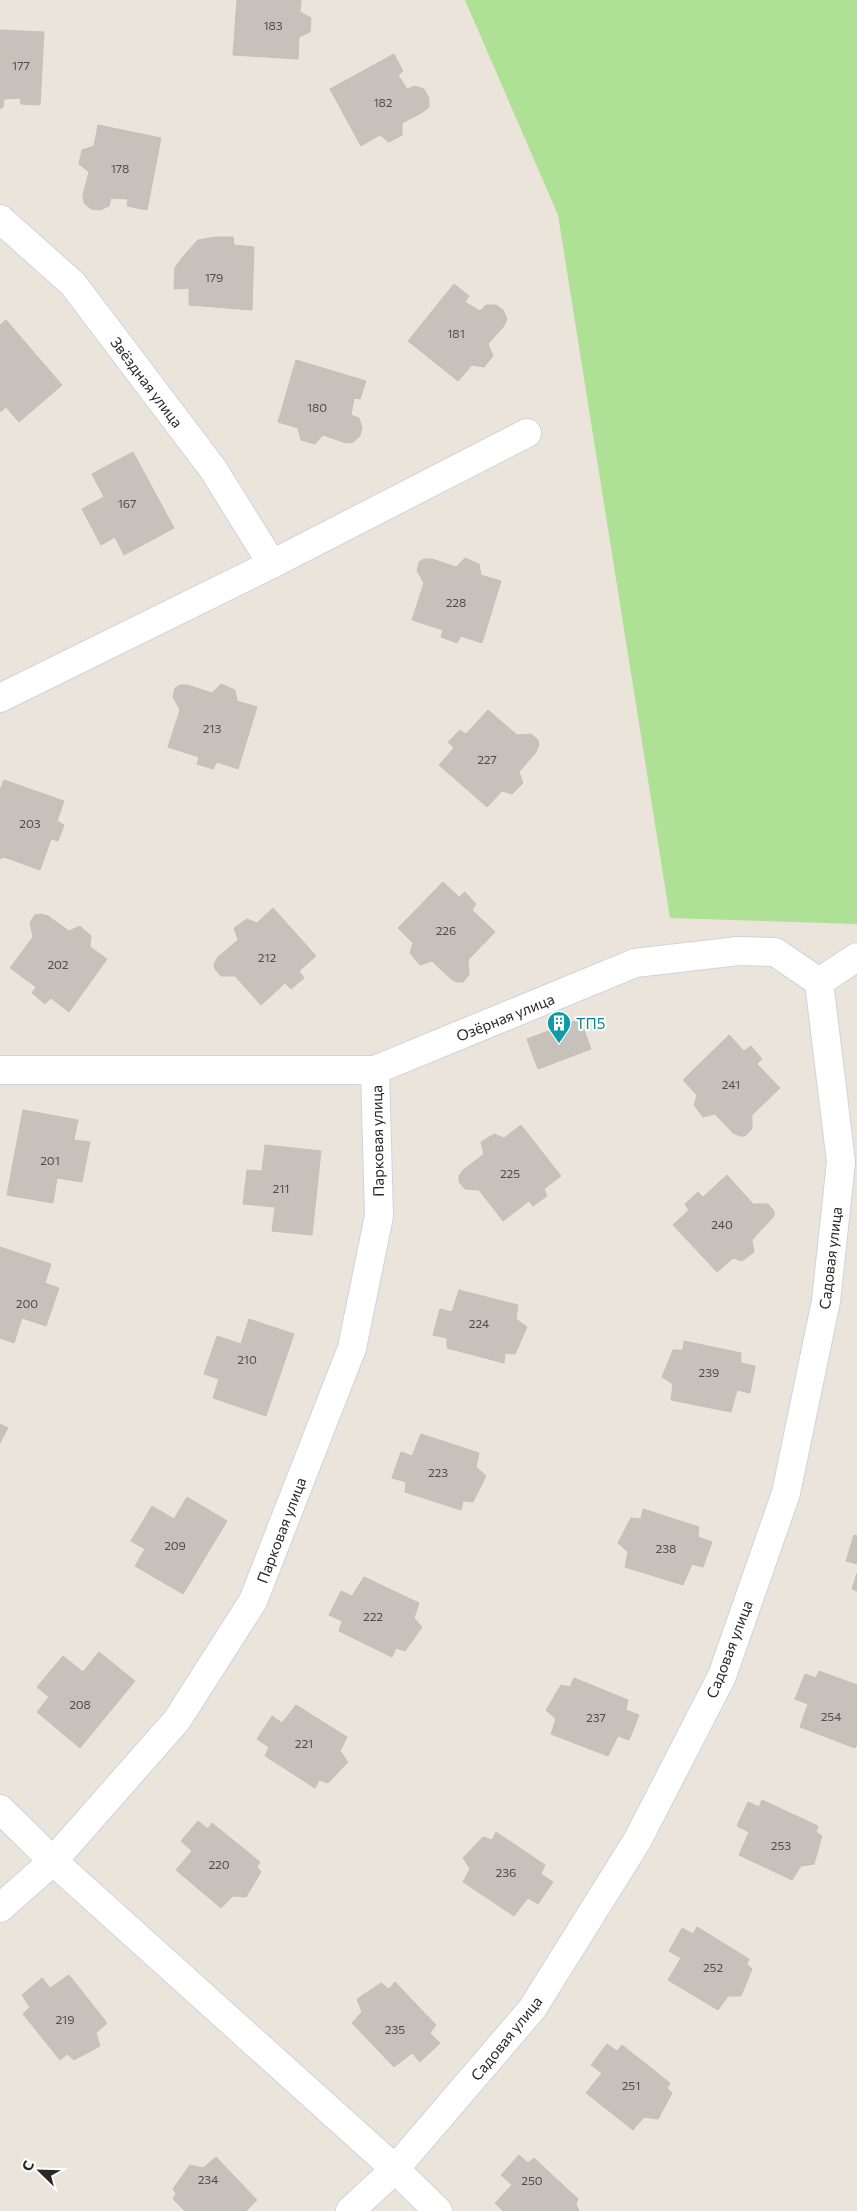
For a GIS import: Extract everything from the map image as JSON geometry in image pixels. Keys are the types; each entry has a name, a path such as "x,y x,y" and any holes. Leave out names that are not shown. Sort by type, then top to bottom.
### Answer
{"street":[{"name":"Звёздная улица","path":"0,219 73,284 213,469 272,564"},
{"path":"0,698 272,564 527,433"},
{"name":"Озёрная улица","path":"375,1070 635,963 738,951 775,952 819,982"},
{"path":"819,982 857,957"},
{"name":"Садовая улица","path":"350,2211 395,2169 532,2009 637,1841 722,1676 786,1493 826,1302 841,1162 819,982"},
{"path":"0,1070 375,1070"},
{"name":"Парковая улица","path":"0,1908 53,1862 178,1720 253,1601 352,1348 379,1216 375,1070"},
{"path":"0,1809 53,1862 395,2169 438,2211"}],"green space":[{"path":"465,0 857,0 857,924 670,918 558,215"}],"building":[{"path":"237,0 301,0 300,12 311,18 310,32 299,37 298,59 233,55"},
{"path":"0,30 44,32 40,105 21,104 20,98 4,99 3,107 0,109"},
{"path":"394,54 403,71 398,75 407,89 415,86 424,89 429,98 429,107 402,123 402,135 389,142 380,135 361,146 330,89"},
{"path":"98,125 161,138 147,210 127,206 128,199 111,198 109,206 100,210 91,209 84,203 83,195 89,172 79,164 82,150 94,146"},
{"path":"233,237 234,245 254,247 252,310 189,305 189,288 174,289 175,267 186,253 198,240"},
{"path":"454,284 469,296 465,302 480,311 486,305 496,305 503,310 507,319 504,326 488,344 493,356 484,367 472,365 458,381 408,341"},
{"path":"6,320 62,385 19,422 6,407 0,412 0,325"},
{"path":"296,360 366,381 360,399 354,398 351,415 359,418 362,427 360,436 353,442 346,443 323,435 315,444 301,440 298,428 278,422"},
{"path":"133,452 174,528 124,555 115,537 101,545 82,509 104,497 92,474"},
{"path":"465,558 479,564 481,575 501,581 482,643 461,636 457,643 441,637 443,630 412,620 424,583 417,571 419,562 424,559 432,559 456,567"},
{"path":"221,684 235,690 237,701 257,707 238,769 217,762 213,769 197,764 199,757 168,747 180,710 173,697 175,688 180,685 187,685 212,693"},
{"path":"488,710 517,735 531,734 538,740 539,745 536,752 519,772 523,783 512,794 502,791 487,807 439,765 454,748 448,742 460,730 466,734"},
{"path":"4,780 64,801 57,821 64,825 58,841 51,839 40,870 4,857 0,859 0,790"},
{"path":"443,882 459,897 465,892 476,904 472,910 495,932 468,960 469,975 463,982 451,979 432,961 420,965 410,953 413,943 398,928"},
{"path":"273,908 316,956 299,971 304,978 291,989 285,983 261,1005 235,976 221,976 215,969 214,964 218,957 238,940 234,928 247,919 257,923"},
{"path":"35,915 48,916 69,931 80,926 91,936 90,947 107,959 69,1012 51,998 45,1004 32,993 36,987 10,968 33,937 30,922"},
{"name":"ТП5","path":"580,1019 591,1049 538,1069 527,1039"},
{"path":"729,1035 744,1051 751,1046 762,1059 757,1064 780,1088 752,1115 752,1129 745,1136 733,1133 715,1114 703,1117 694,1105 697,1095 683,1080"},
{"path":"23,1110 78,1120 74,1140 90,1142 82,1182 57,1178 53,1203 7,1195"},
{"path":"521,1125 561,1176 544,1189 547,1196 533,1206 529,1201 503,1221 479,1190 465,1189 459,1182 459,1176 463,1170 484,1154 481,1142 494,1134 504,1138"},
{"path":"265,1145 321,1151 312,1235 272,1231 275,1207 243,1204 247,1170 262,1171"},
{"path":"727,1175 753,1204 768,1204 774,1211 774,1216 752,1240 754,1252 742,1261 733,1258 717,1272 673,1225 689,1210 685,1204 698,1192 703,1197"},
{"path":"0,1247 51,1264 45,1283 59,1288 46,1326 22,1318 14,1343 0,1338"},
{"path":"459,1290 518,1305 516,1319 527,1327 515,1354 505,1353 504,1363 447,1348 447,1338 433,1335 440,1309 452,1312"},
{"path":"249,1319 294,1334 266,1416 213,1398 219,1379 204,1374 217,1336 241,1344"},
{"path":"684,1341 741,1353 741,1363 755,1366 750,1393 737,1390 731,1412 671,1400 673,1384 662,1377 673,1350 683,1350"},
{"path":"0,1424 8,1428 0,1443"},
{"path":"421,1434 479,1453 476,1467 486,1476 473,1502 463,1501 461,1510 405,1492 406,1482 392,1478 401,1452 412,1456"},
{"path":"187,1497 227,1521 183,1594 135,1566 145,1549 131,1541 152,1506 174,1519"},
{"path":"643,1509 699,1527 698,1537 712,1542 703,1567 692,1564 683,1585 625,1567 628,1552 618,1543 631,1518 641,1519"},
{"path":"854,1535 857,1536 857,1564 846,1561"},
{"path":"857,1573 857,1591 852,1589"},
{"path":"364,1577 419,1603 414,1618 422,1627 405,1651 396,1648 392,1657 339,1631 342,1621 329,1615 341,1591 352,1596"},
{"path":"99,1652 135,1681 80,1748 37,1712 49,1697 37,1687 63,1656 83,1672"},
{"path":"819,1671 857,1685 857,1744 855,1748 800,1727 808,1704 795,1699 805,1674 816,1678"},
{"path":"574,1678 628,1700 626,1710 639,1715 629,1740 618,1736 608,1756 551,1734 556,1719 546,1710 561,1685 570,1687"},
{"path":"296,1705 347,1737 340,1751 348,1762 328,1783 319,1780 315,1788 265,1756 269,1747 257,1739 272,1716 282,1723"},
{"path":"762,1800 818,1826 816,1832 822,1836 814,1864 801,1866 792,1880 739,1855 749,1832 737,1826 748,1802 759,1807"},
{"path":"198,1821 208,1829 212,1823 260,1862 257,1867 261,1872 246,1897 233,1896 221,1908 176,1870 192,1851 181,1841"},
{"path":"496,1832 545,1865 541,1874 553,1882 538,1904 528,1898 514,1916 463,1882 470,1869 463,1858 483,1837 492,1840"},
{"path":"697,1927 749,1959 747,1964 752,1969 741,1996 728,1996 718,2010 668,1980 681,1958 669,1951 682,1928 693,1934"},
{"path":"69,1975 107,2023 96,2033 100,2046 74,2060 67,2054 60,2060 23,2014 30,2007 22,1995 42,1978 50,1988"},
{"path":"395,1982 436,2025 430,2033 440,2043 420,2062 412,2053 394,2067 352,2023 362,2012 357,1999 381,1983 389,1989"},
{"path":"607,2044 617,2051 622,2045 670,2083 667,2088 672,2093 658,2119 644,2117 633,2130 586,2093 602,2073 591,2065"},
{"path":"519,2155 528,2163 534,2158 578,2199 576,2204 579,2211 503,2211 495,2203 512,2185 501,2175"},
{"path":"216,2157 257,2200 246,2211 185,2211 173,2199 176,2194 173,2189 190,2165 203,2168"}],"place":[{"name":"ТП5","path":"559,1044"}]}
